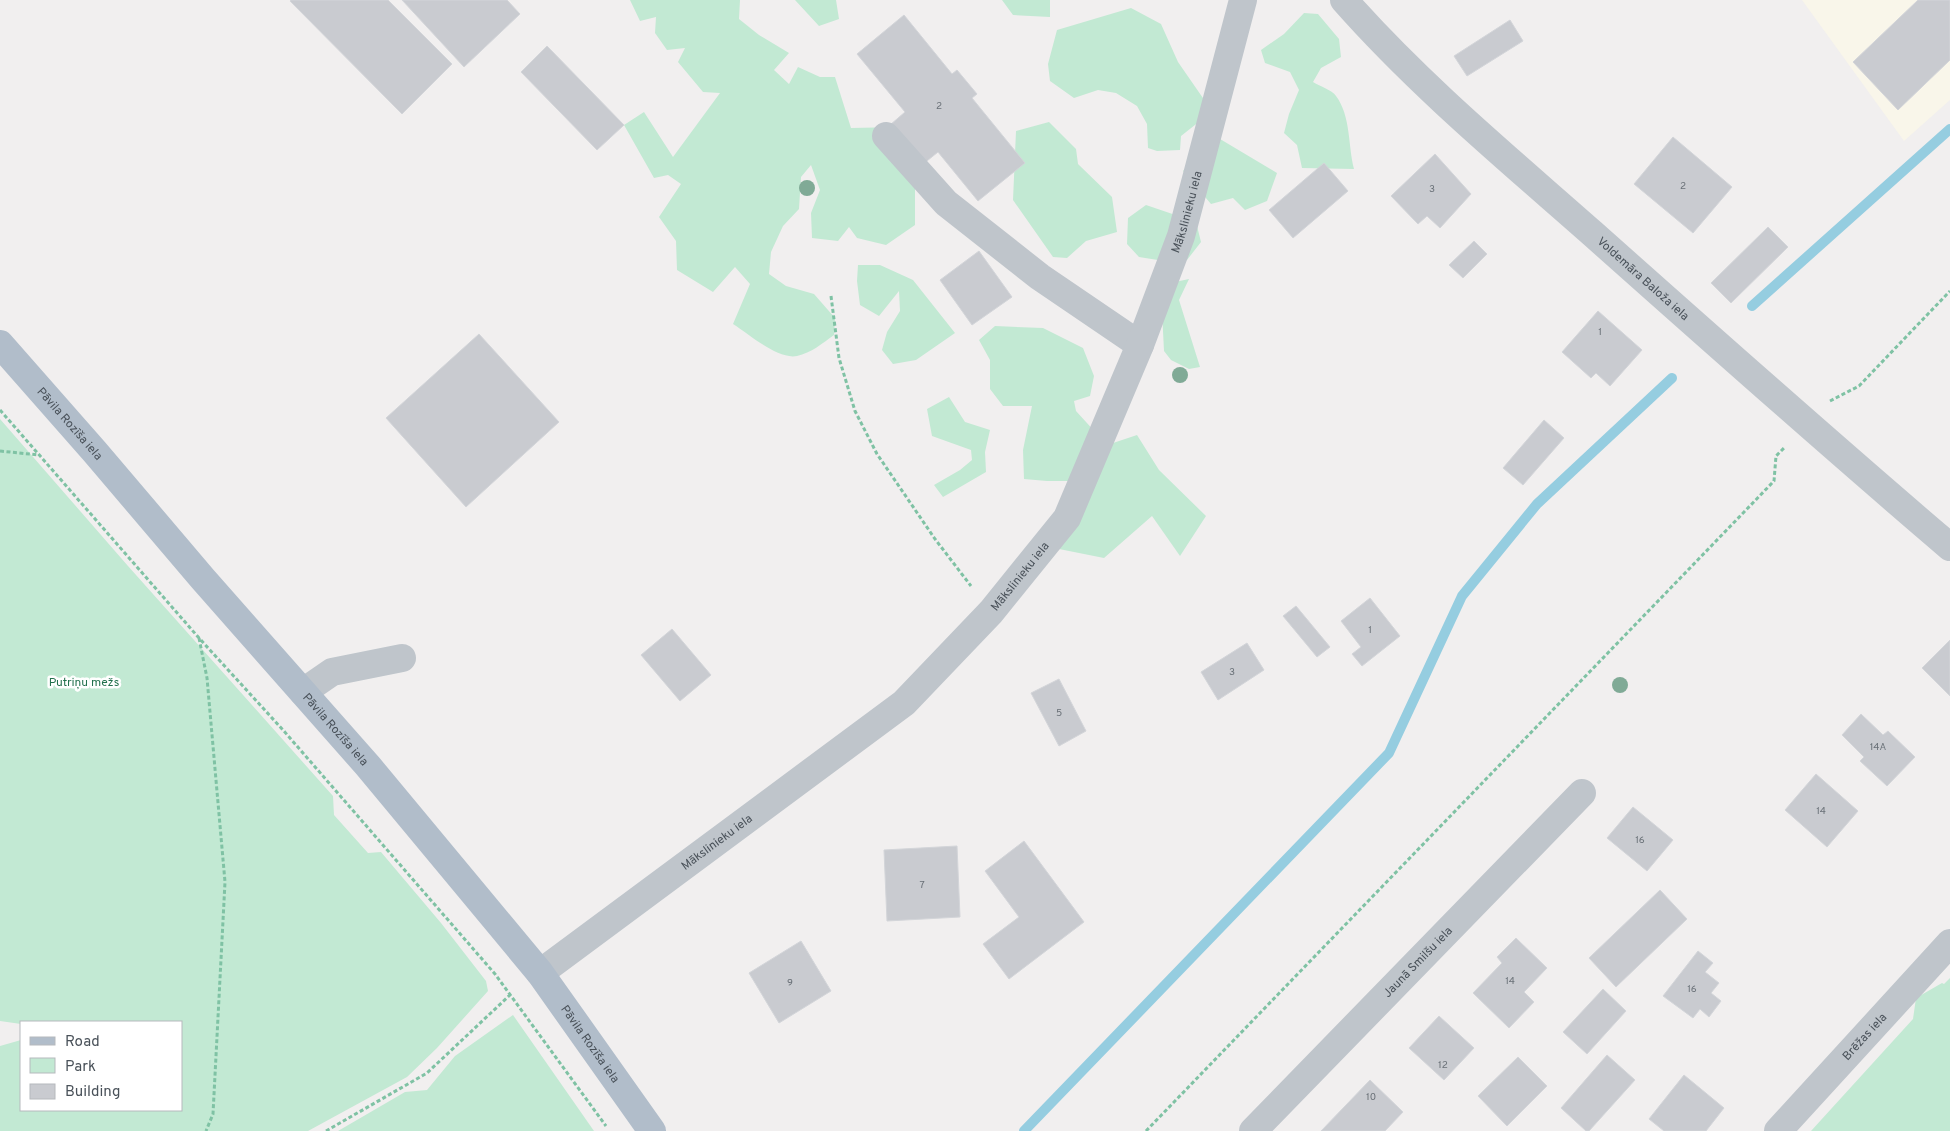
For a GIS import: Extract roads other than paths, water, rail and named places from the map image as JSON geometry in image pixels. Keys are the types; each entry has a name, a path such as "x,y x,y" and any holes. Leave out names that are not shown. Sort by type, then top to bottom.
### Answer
{"main road":[{"name":"Pāvila Rozīša iela","path":"0,344 368,766 540,973 652,1131"}],"street":[{"name":"Mākslinieku iela","path":"540,973 904,703 991,612 1067,518 1140,345 1181,236 1243,0"},
{"name":"Voldemāra Baloža iela","path":"1344,0 1378,39 1486,140 1815,432 1950,547"},
{"path":"886,136 946,203 1040,277 1140,345"},
{"path":"303,692 332,672 402,658"},
{"name":"Jaunā Smilšu iela","path":"1253,1131 1582,793"},
{"name":"Brēžas iela","path":"1778,1131 1950,943"}],"waterway":[{"path":"1752,306 1950,129"},
{"path":"1024,1131 1389,753 1462,596 1537,504 1672,378"}],"park label":[{"name":"Putriņu mežs","path":"84,682"}]}
